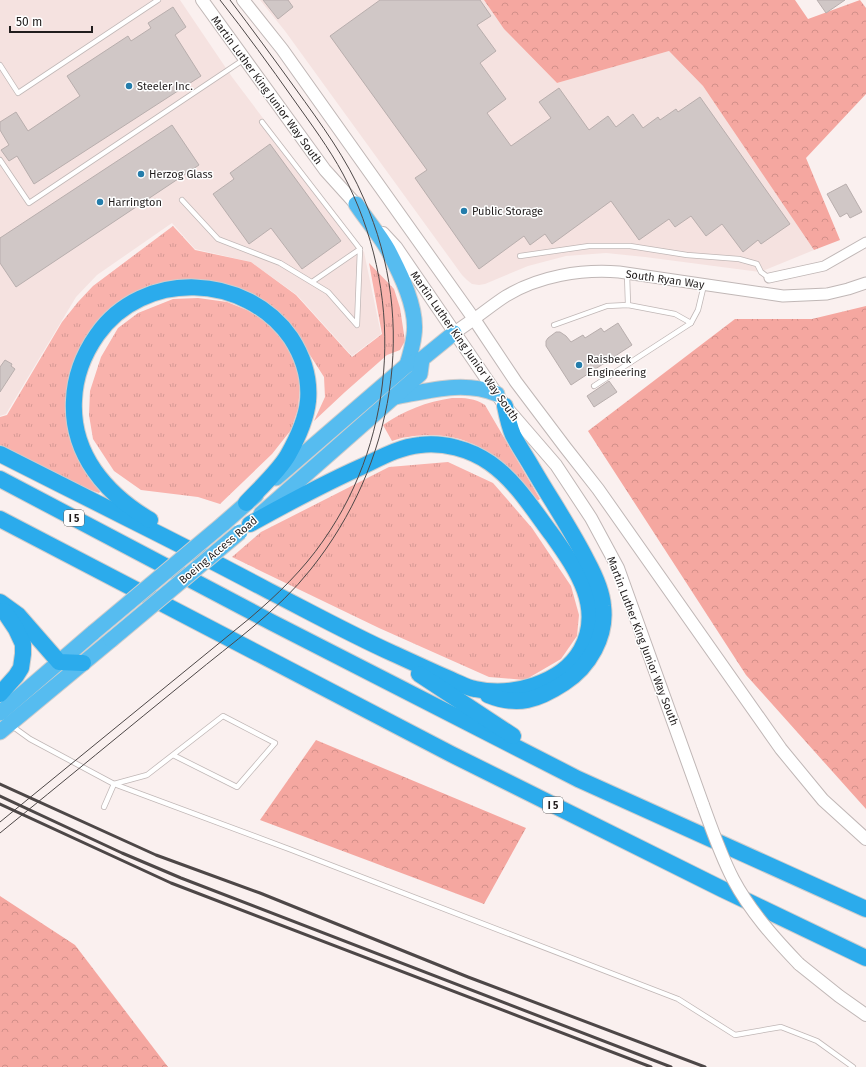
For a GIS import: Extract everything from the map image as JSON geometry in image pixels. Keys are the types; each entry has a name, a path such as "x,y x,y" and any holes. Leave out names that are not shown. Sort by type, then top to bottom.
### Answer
{"highway":[{"path":"356,204 387,249 401,278 410,302 415,334 407,365"},
{"path":"240,576 137,513 100,480 90,465 81,446 75,427 73,412 77,374 84,356 102,328 125,308 158,292 189,287 218,290 248,301 266,311 295,344 303,359 306,370 308,401 306,414 299,433 287,457 246,503"},
{"name":"Boeing Access Road","path":"3,723 59,662 223,524 407,365 422,359 454,333"},
{"name":"Boeing Access Road","path":"3,723 83,663 245,528 420,374 422,359"},
{"path":"0,454 364,640 473,689 500,700 523,702 541,696 570,679 584,667 594,652 604,620 601,594 592,570 514,437 501,400 481,389 452,387 394,397"},
{"path":"245,528 327,482 394,451 408,447 433,444 448,446 474,454 490,463 502,472 515,487 538,515 570,560 578,574 588,598 590,625 587,640 577,657 565,669 553,677 521,689 495,692 473,689"},
{"name":"I 5","path":"0,479 273,623 578,779 866,909"},
{"name":"I 5","path":"0,519 452,754 722,889 866,958"},
{"path":"0,604 18,615 59,662 83,663"},
{"path":"0,604 16,629 23,644 21,668 0,694"},
{"path":"364,640 444,690 578,779"},
{"path":"688,829 866,899"}],"main road":[{"name":"Martin Luther King Junior Way South","path":"202,0 325,170 396,247 501,400 556,465 591,518 618,568 703,805 719,848 734,880 753,910 774,937 799,964 839,996 866,1015"},
{"name":"Martin Luther King Junior Way South","path":"243,0 282,49 474,319 516,382 598,489 780,749 823,800 866,839"},
{"name":"Boeing Access Road","path":"454,333 474,319"}],"street":[{"path":"769,278 824,266 866,242"},
{"name":"South Ryan Way","path":"474,319 506,296 527,286 561,275 584,272 604,271 783,296 827,294 866,283"}],"lane":[{"path":"0,66 18,93 158,0"},
{"path":"0,160 29,203 245,59"},
{"path":"182,200 218,239 280,263 312,282 328,292 356,325 360,248 262,122"},
{"path":"520,256 588,246 630,246 687,255 739,260 757,264 761,272 769,278"},
{"path":"312,282 360,248"},
{"path":"627,274 628,305"},
{"path":"594,386 691,323 698,310 704,284"},
{"path":"554,325 607,306 628,305 675,314 691,323"},
{"path":"114,784 147,775 223,716 275,743 237,787 173,755"},
{"path":"3,723 114,784 296,852 678,999 735,1035 781,1027 817,1040 853,1067"},
{"path":"104,807 114,784"}],"shaded area":[{"path":"0,0 180,0 232,77 364,252 381,334 352,356 297,295 251,262 195,249 172,223 97,275 76,297 6,414 0,416"},
{"name":"Public Storage","path":"260,0 484,0 504,29 557,83 669,51 703,86 814,250 760,272 606,253 566,256 528,266 485,284 472,284 462,275 285,31"}],"green space":[{"path":"484,0 795,0 808,19 860,0 866,8 866,94 806,158 840,240 814,250 703,86 669,51 557,83 504,29"},
{"path":"173,226 195,250 251,262 296,295 352,357 382,334 369,263 394,289 400,308 405,341 400,350 387,355 314,421 325,397 324,377 292,327 217,284 184,280 149,289 113,311 70,399 101,491 99,493 79,486 0,446 0,417 7,415 62,322 93,286"},
{"path":"198,298 227,302 247,310 262,319 274,329 286,343 296,362 300,386 298,409 291,430 272,454 220,504 198,497 141,490 114,471 93,439 89,415 90,391 101,357 118,328 138,313 173,299"},
{"path":"866,306 866,809 746,675 588,431 735,319 812,319"},
{"path":"452,398 466,398 485,405 540,499 537,501 515,474 503,463 490,453 475,445 460,439 425,435 392,441 383,425 416,407"},
{"path":"448,462 493,483 532,528 571,586 579,615 577,636 561,659 525,680 489,677 379,628 232,557 261,532 389,467"},
{"path":"316,740 526,828 484,904 260,820"},
{"path":"0,896 75,945 168,1067 0,1067"}],"building":[{"path":"263,0 288,0 293,7 278,19"},
{"name":"Public Storage","path":"380,0 480,0 491,16 477,25 496,51 480,63 506,99 487,113 511,146 551,118 539,102 559,88 589,130 608,116 616,127 633,114 643,128 658,117 660,120 676,109 678,112 700,97 790,224 761,244 758,240 743,252 722,224 706,236 691,216 675,227 669,219 639,240 611,201 552,244 545,234 530,245 524,236 479,269 415,178 427,170 330,36"},
{"path":"817,0 845,0 826,13"},
{"name":"Steeler Inc.","path":"173,7 186,27 175,35 201,76 34,184 17,156 9,161 1,150 9,145 0,130 0,122 16,112 28,131 80,96 67,76 128,36 131,41 151,28 148,23"},
{"name":"Harrington","path":"172,125 199,165 16,287 0,263 0,238"},
{"path":"270,144 341,241 302,269 271,228 249,244 213,194 234,179 230,173"},
{"path":"846,184 862,212 850,218 847,213 840,217 827,194"},
{"name":"Raisbeck Engineering","path":"618,323 632,345 571,385 546,346 546,341 548,338 556,332 560,332 571,342 583,335 585,338 601,328 604,332"},
{"path":"5,360 12,364 11,366 15,369 0,392 0,367"},
{"path":"609,381 617,392 594,407 587,396"}],"tram line":[{"path":"0,822 250,618 289,582 323,541 348,499 367,454 379,408 384,360 384,312 376,265 363,218 338,164 326,145 267,62 220,0"},
{"path":"0,833 254,626 284,599 311,569 339,528 362,485 379,439 389,392 393,343 391,294 381,246 364,199 342,156 271,55 230,0"}],"railway":[{"path":"0,784 156,855 260,893 468,977 705,1067"},
{"path":"0,796 122,853 181,878 671,1067"},
{"path":"0,804 171,883 651,1067"}],"place":[{"name":"Steeler Inc.","path":"129,86"},
{"name":"Herzog Glass","path":"141,174"},
{"name":"Harrington","path":"100,202"},
{"name":"Public Storage","path":"464,211"},
{"name":"Raisbeck Engineering","path":"579,365"}]}
